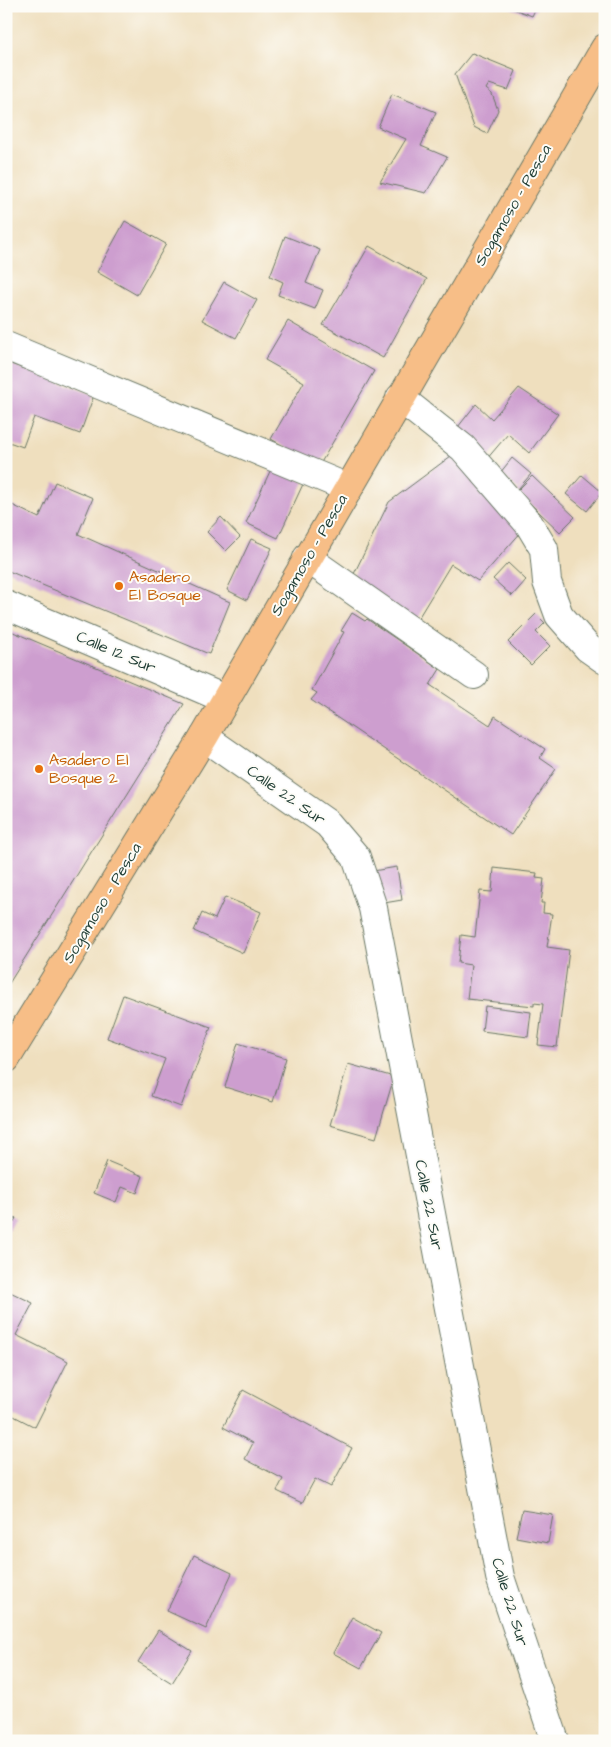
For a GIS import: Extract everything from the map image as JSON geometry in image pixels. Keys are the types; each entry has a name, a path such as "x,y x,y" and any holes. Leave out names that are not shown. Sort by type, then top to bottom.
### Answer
{"main road":[{"name":"Sogamoso - Pesca","path":"6,1059 204,737 605,48"}],"street":[{"path":"6,346 348,488"},
{"path":"400,398 463,448 530,524 544,550 547,582 559,615 588,648 605,660"},
{"path":"307,558 474,675"},
{"name":"Calle 12 Sur","path":"6,605 225,699"},
{"name":"Calle 22 Sur","path":"204,737 328,824 356,857 373,908 500,1577 555,1741"}],"building":[{"path":"506,6 539,6 532,16"},
{"path":"472,53 516,71 508,90 489,84 486,89 492,94 498,110 487,134 474,127 455,74"},
{"path":"392,94 436,112 421,146 447,157 426,193 380,182 406,139 378,127"},
{"path":"125,221 166,244 137,295 97,272"},
{"path":"285,236 320,250 306,283 323,290 315,309 278,295 283,282 270,276"},
{"path":"369,246 427,279 383,358 323,325"},
{"path":"224,282 257,300 236,338 202,320"},
{"path":"288,321 374,371 319,466 271,439 304,382 265,360"},
{"path":"8,363 94,395 80,434 34,417 23,447 6,441 6,369"},
{"path":"519,388 558,414 529,453 508,434 486,460 458,427 476,404 492,419"},
{"path":"455,453 523,530 478,581 451,564 417,620 351,580 389,502"},
{"path":"512,458 531,474 518,489 500,473"},
{"path":"272,467 304,482 278,538 246,523"},
{"path":"582,475 602,492 587,511 566,494"},
{"path":"532,476 575,517 560,532 517,491"},
{"name":"Asadero El Bosque","path":"55,482 93,498 78,534 230,602 209,654 6,570 6,502 39,518"},
{"path":"221,517 240,537 226,551 207,532"},
{"path":"251,539 272,548 247,600 227,590"},
{"path":"508,563 526,580 512,596 493,579"},
{"path":"352,613 365,621 367,619 440,669 430,685 490,725 495,716 545,749 540,758 556,769 511,835 311,700 317,693 312,690 344,632 341,631"},
{"path":"536,614 545,623 536,632 550,646 531,665 508,642"},
{"path":"6,629 184,704 8,985 6,984"},
{"path":"397,867 402,900 378,904 373,871"},
{"path":"494,868 537,873 536,878 544,879 541,903 544,903 543,913 552,914 547,947 569,950 557,1047 538,1045 543,1004 534,1003 534,1006 467,999 471,965 458,963 461,935 475,937 480,891 492,892"},
{"path":"225,897 261,912 243,953 194,931 202,913 215,919"},
{"path":"123,995 211,1027 181,1107 151,1096 165,1059 107,1038"},
{"path":"485,1006 531,1012 528,1037 482,1031"},
{"path":"238,1043 286,1058 273,1102 225,1087"},
{"path":"348,1064 394,1077 376,1138 330,1125"},
{"path":"107,1161 143,1176 137,1193 122,1187 116,1202 94,1193"},
{"path":"6,1213 16,1218 6,1234"},
{"path":"6,1290 33,1303 16,1335 68,1361 35,1427 6,1412"},
{"path":"243,1390 352,1448 331,1487 315,1479 302,1503 277,1491 283,1479 245,1459 253,1443 223,1427"},
{"path":"522,1510 553,1515 548,1543 516,1537"},
{"path":"194,1555 232,1573 206,1629 167,1611"},
{"path":"352,1617 381,1633 361,1668 333,1653"},
{"path":"158,1630 192,1651 172,1683 138,1662"}],"place":[{"name":"Asadero El Bosque","path":"119,586"},
{"name":"Asadero El Bosque 2","path":"39,769"}]}
